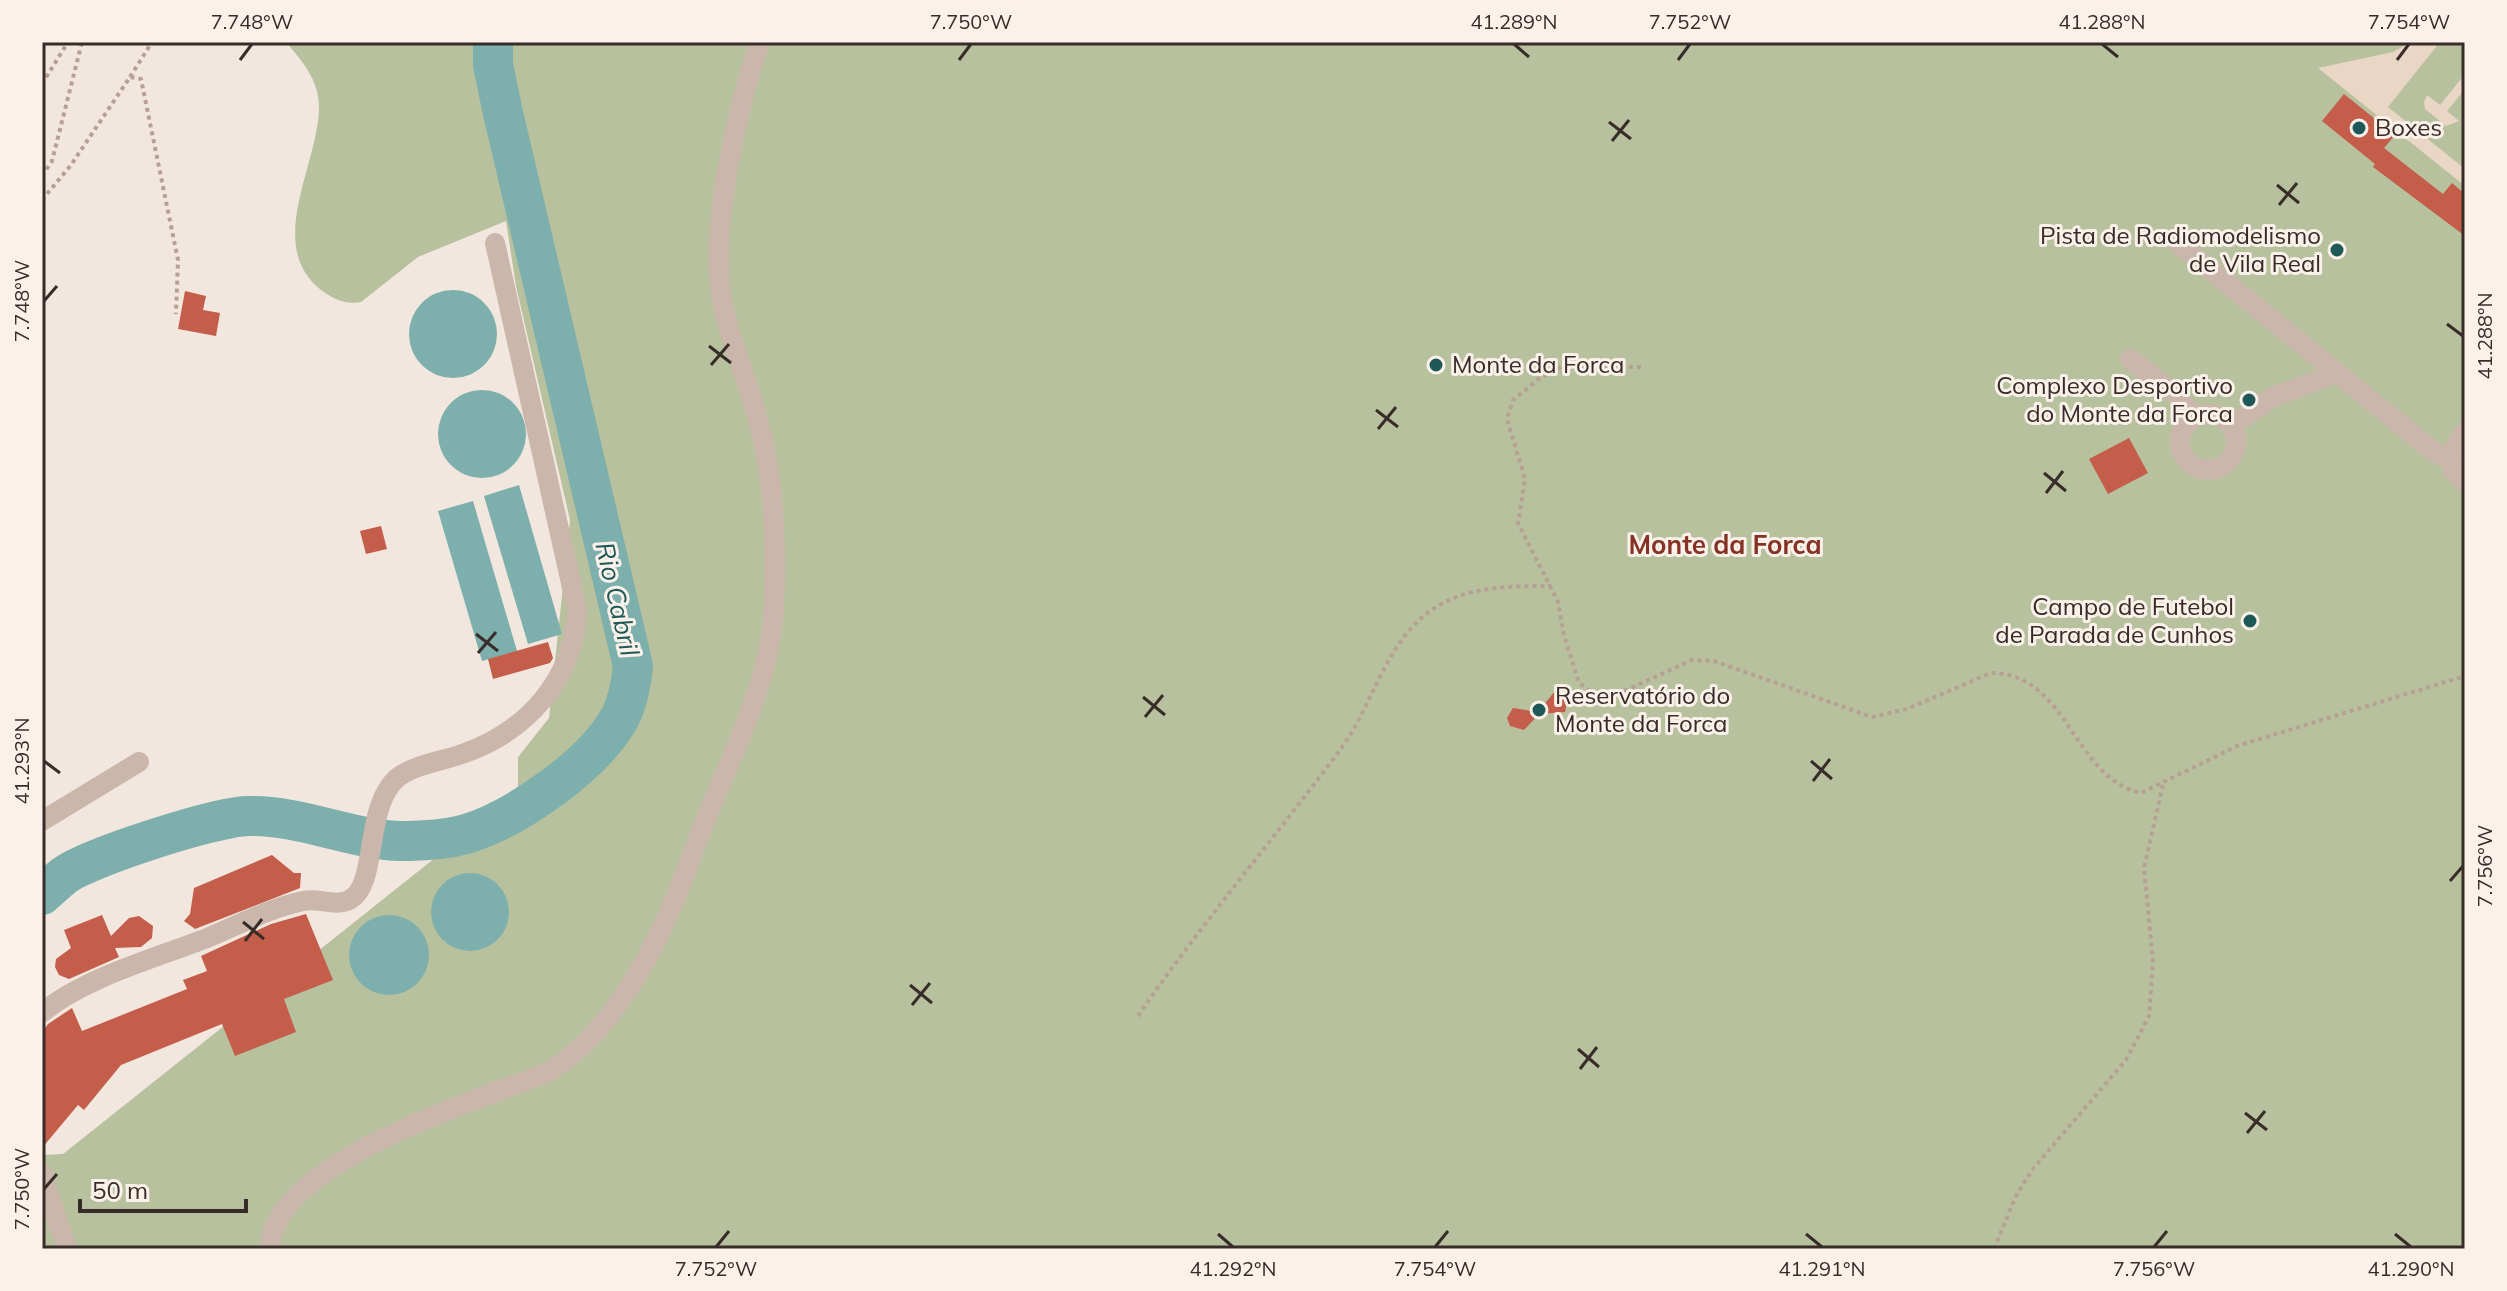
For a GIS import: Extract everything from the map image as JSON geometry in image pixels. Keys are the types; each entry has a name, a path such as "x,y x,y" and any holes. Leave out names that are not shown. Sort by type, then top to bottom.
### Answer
{"street":[{"path":"270,1249 272,1233 286,1209 335,1163 544,1074 569,1058 613,1009 652,948 677,897 755,697 774,611 774,532 765,449 724,304 719,271 721,226 731,162 760,42"},
{"path":"2174,240 2431,449 2450,460"},
{"path":"42,1012 77,991 297,903 348,901 360,891 378,811 387,788 404,773 484,746 525,721 551,689 573,641 575,600 495,243"},
{"path":"2130,359 2175,393 2194,417"},
{"path":"2231,426 2273,397 2337,373"},
{"path":"2211,414 2231,426 2236,440 2231,458 2215,469 2197,468 2183,457 2180,448 2182,430 2194,417 2211,414"},
{"path":"2465,432 2452,450 2450,460 2453,471 2465,482"},
{"path":"42,821 139,762"},
{"path":"42,1174 67,1249"}],"path":[{"path":"42,84 68,42"},
{"path":"42,176 52,161 82,42"},
{"path":"42,200 71,165 152,42"},
{"path":"130,77 141,79 171,223 178,260 176,314"},
{"path":"1641,367 1563,366 1520,392 1509,408 1509,428 1525,479 1518,523 1551,586 1579,683 1596,695 1618,694 1692,660 1714,661 1872,717 1907,709 1991,673 2004,673 2044,694 2091,755 2128,790 2141,793 2237,746 2465,676"},
{"path":"1138,1016 1222,901 1303,802 1312,783 1354,730 1412,626 1448,600 1469,593 1551,586"},
{"path":"1994,1249 2016,1196 2032,1170 2126,1060 2149,1016 2153,961 2144,868 2164,782"}],"green space":[{"path":"286,42 2465,42 2465,1249 42,1249 42,1155 63,1154 518,792 518,757 549,718 570,520 516,286 506,221 418,257 361,302 340,300 321,290 305,272 297,250 295,227 317,129 318,97 308,72"}],"shaded area":[{"path":"2411,42 2440,42 2388,107 2465,169 2465,186 2318,68 2393,52"},
{"path":"2465,74 2465,89 2447,111 2459,121 2446,126 2425,109 2424,102 2427,95 2440,105"}],"water":[{"path":"453,290 470,293 484,303 494,317 497,334 494,351 484,365 470,375 453,378 436,375 422,365 412,351 409,334 412,317 422,303 436,293"},
{"path":"482,390 499,393 513,403 523,417 526,434 523,451 513,465 499,475 482,478 465,475 451,465 441,451 438,434 441,417 451,403 465,393"},
{"path":"519,485 562,634 528,644 484,496"},
{"path":"473,501 517,651 482,661 438,511"},
{"path":"462,873 478,873 492,879 503,890 509,912 503,934 492,945 478,951 462,951 448,945 437,934 431,920 431,904 437,890 448,879"},
{"path":"389,915 404,918 417,927 426,940 429,955 426,970 417,983 404,992 389,995 374,992 361,983 352,970 349,955 352,940 361,927 374,918"}],"building":[{"path":"2344,94 2395,135 2384,148 2443,194 2452,183 2465,194 2465,236 2373,167 2375,164 2322,121"},
{"path":"185,291 206,296 203,310 220,313 216,336 178,329"},
{"path":"2129,438 2148,473 2108,494 2089,459"},
{"path":"381,526 387,549 366,554 360,531"},
{"path":"548,642 553,658 550,663 493,679 488,659"},
{"name":"Reservatório do Monte da Forca","path":"1555,691 1568,698 1565,712 1539,714 1524,730 1510,726 1507,718 1513,708 1538,712"},
{"path":"272,855 294,873 301,873 300,888 195,929 184,921 190,914 194,888"},
{"path":"306,914 333,980 284,999 296,1032 235,1056 222,1024 121,1065 84,1110 78,1105 42,1148 42,1032 48,1024 72,1008 82,1031 187,989 183,980 207,971 201,956 271,924"},
{"path":"102,915 111,936 129,918 139,916 153,926 152,938 141,947 115,948 119,957 69,979 59,975 55,967 56,959 71,948 64,930"}],"waterway":[{"name":"Rio Cabril","path":"42,895 65,875 100,858 183,830 233,818 287,819 399,841 433,840 466,834 507,816 552,788 591,754 619,719 627,700 633,666 503,113 493,65 493,42"}],"place":[{"name":"Boxes","path":"2359,128"},
{"name":"Pista de Radiomodelismo de Vila Real","path":"2337,250"},
{"name":"Monte da Forca","path":"1436,365"},
{"name":"Complexo Desportivo do Monte da Forca","path":"2249,400"},
{"name":"Campo de Futebol de Parada de Cunhos","path":"2250,621"},
{"name":"Reservatório do Monte da Forca","path":"1539,710"}],"district":[{"name":"Monte da Forca","path":"1725,545"}]}
